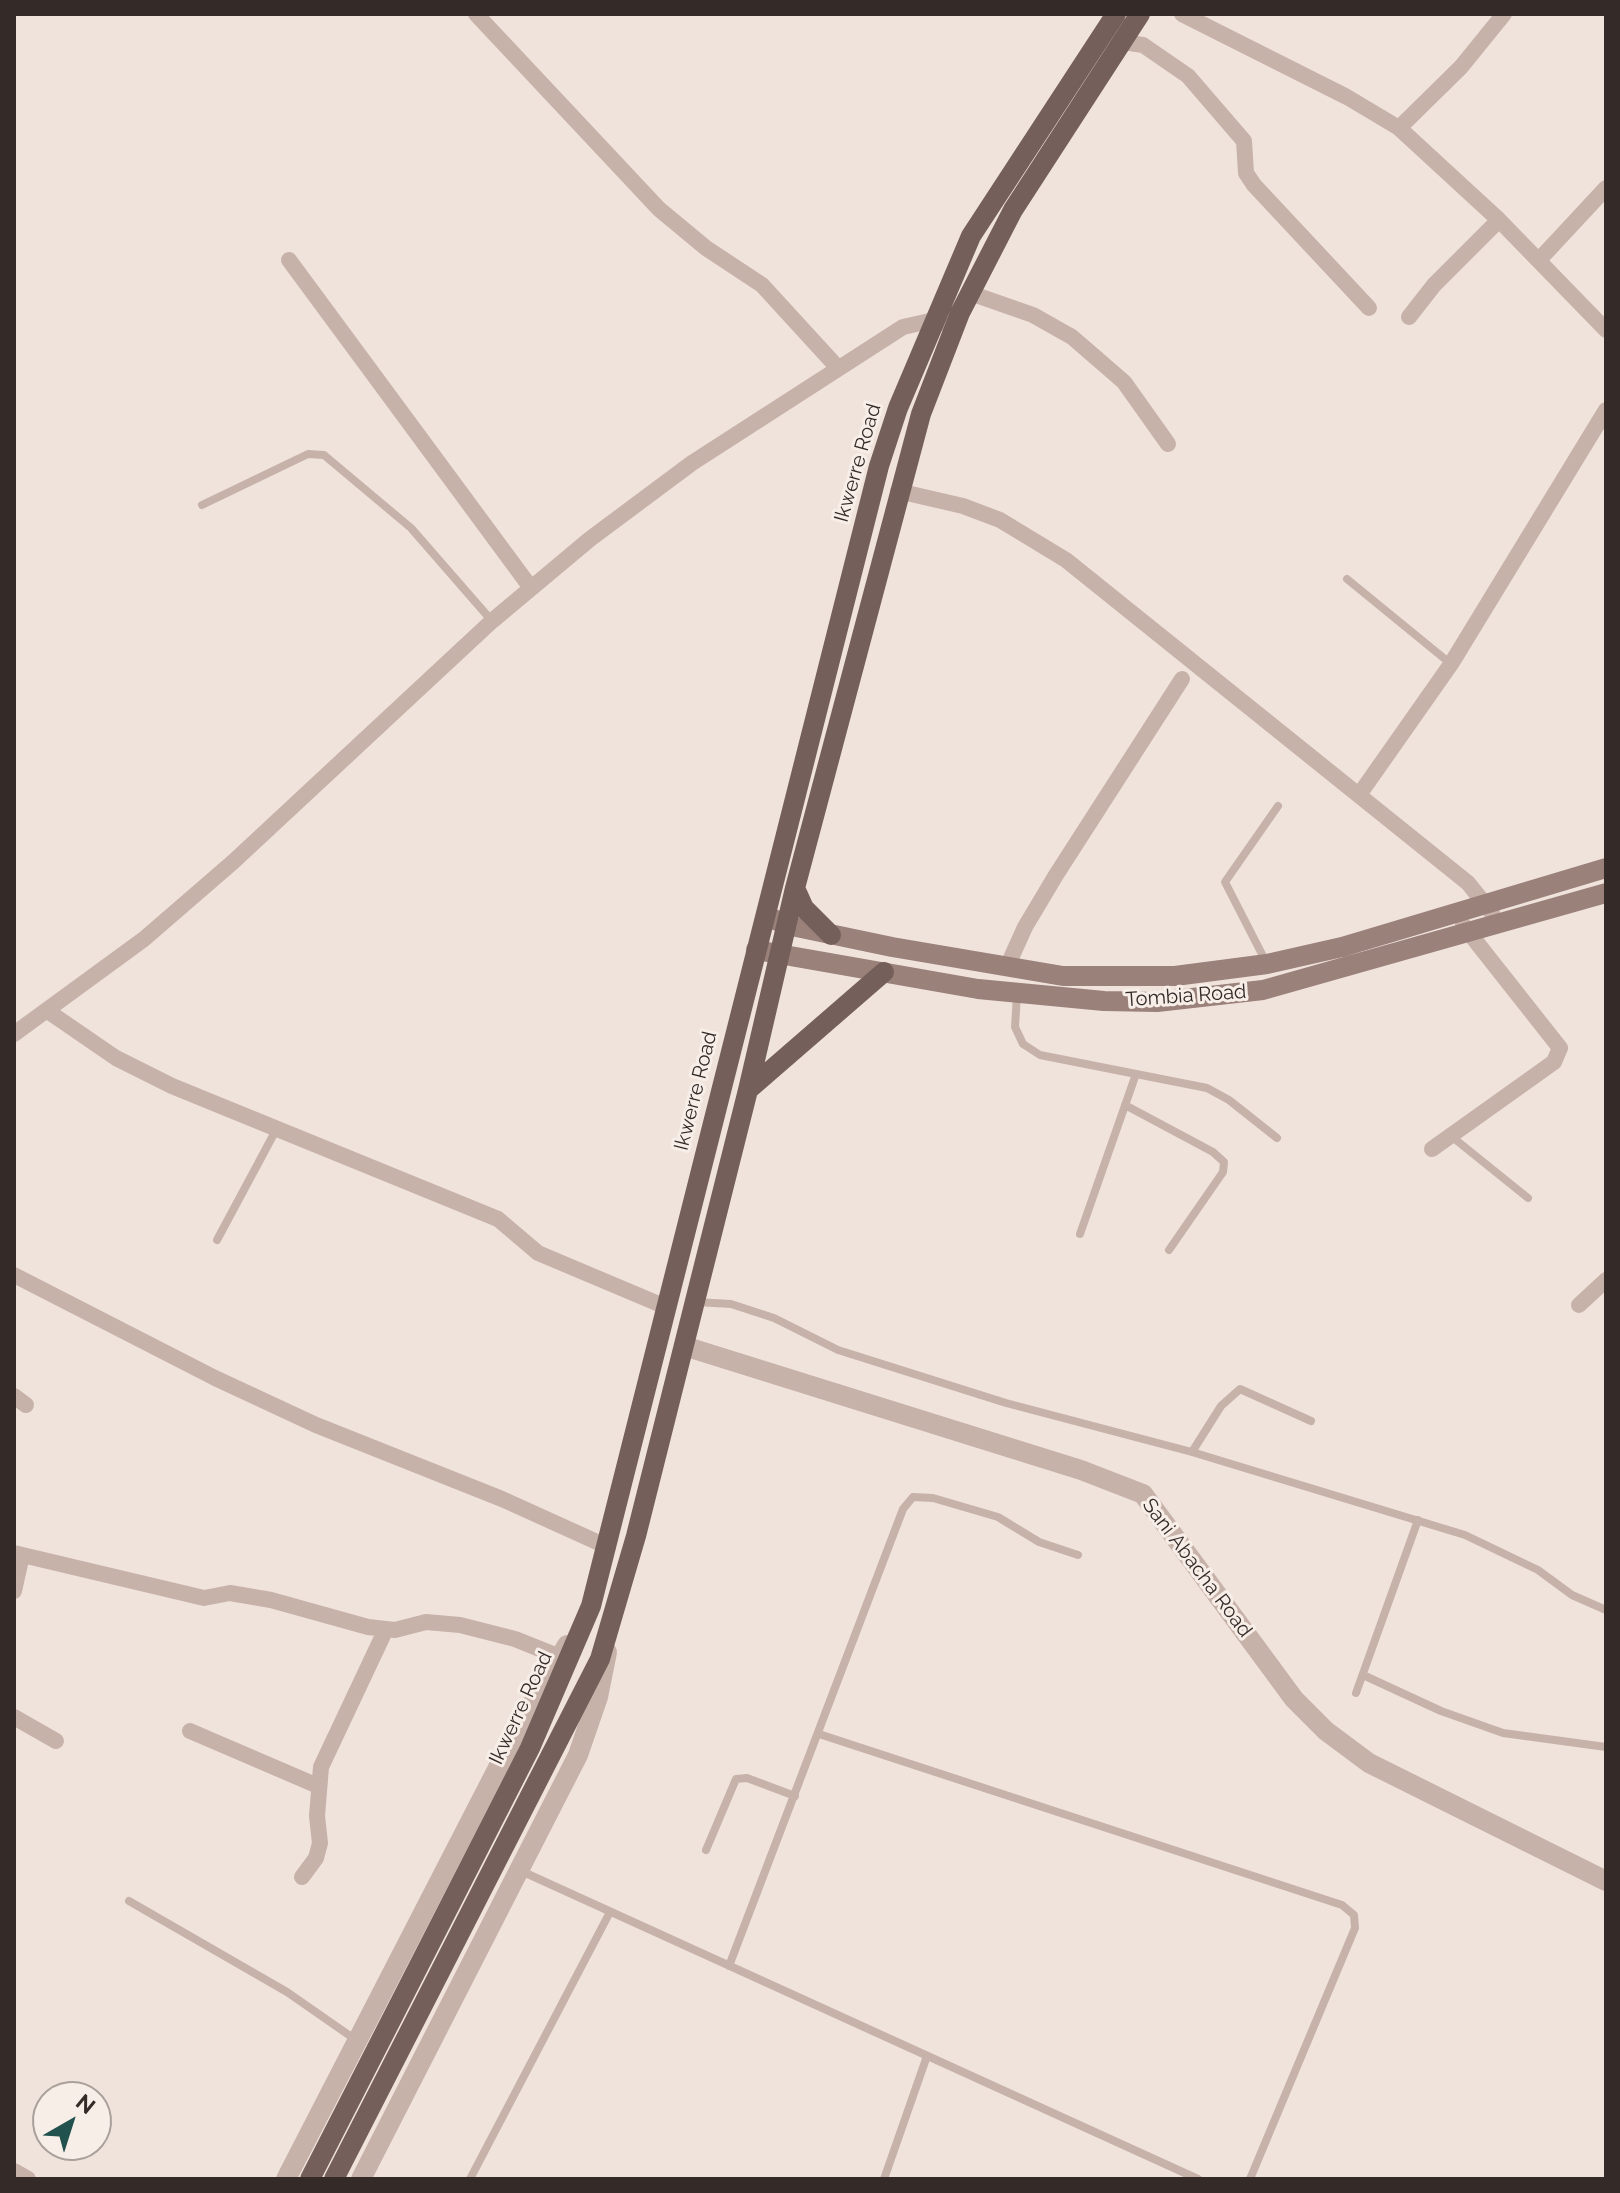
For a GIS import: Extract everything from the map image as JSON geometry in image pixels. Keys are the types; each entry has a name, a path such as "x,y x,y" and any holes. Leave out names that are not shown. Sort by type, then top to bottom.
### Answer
{"main road":[{"name":"Ikwerre Road","path":"310,2179 556,1694 591,1606 879,466 934,320 971,236 1116,14"},
{"path":"334,2179 581,1700 612,1625 748,1090 795,888 898,491 921,414 970,293 1013,210 1140,14"},
{"name":"Tombia Road","path":"765,915 787,925 831,935 1007,967 1115,979 1175,976 1267,964 1342,947 1606,868"},
{"path":"795,888 804,908 831,935"},
{"name":"Tombia Road","path":"756,950 1017,994 1157,1002 1250,992 1606,893"},
{"path":"748,1090 884,972"}],"street":[{"path":"476,14 659,209 706,248 762,285 838,368"},
{"path":"1182,14 1347,97 1399,128 1499,220 1606,330"},
{"path":"1399,128 1461,67 1504,14"},
{"path":"1123,42 1143,45 1188,76 1244,141 1246,173 1254,185 1369,308"},
{"path":"1539,260 1606,188"},
{"path":"1409,317 1434,285 1499,220"},
{"path":"289,260 531,588"},
{"path":"970,293 1033,315 1072,337 1124,382 1168,444"},
{"path":"14,1034 49,1012 144,939 233,862 492,621 590,539 692,463 903,327 934,320 954,329"},
{"path":"1359,795 1451,664 1606,410"},
{"path":"898,491 963,506 1036,539 1153,628 1468,883 1486,902 1499,925"},
{"path":"1007,967 1025,927 1056,875 1182,679"},
{"path":"1432,1149 1554,1062 1560,1048 1454,914"},
{"path":"49,1012 116,1058 172,1086 498,1219 538,1253 666,1307"},
{"path":"14,1275 215,1378 316,1425 502,1499 607,1550 585,1610 522,1721 286,2179"},
{"path":"1579,1305 1606,1280"},
{"name":"Sani Abacha Road","path":"684,1346 1081,1470 1143,1494 1294,1699 1326,1731 1369,1763 1606,1881"},
{"path":"14,1591 18,1554 204,1598 230,1593 386,1629 426,1622 460,1625 515,1639 560,1657"},
{"path":"361,2179 588,1728 598,1697 612,1625"},
{"path":"302,1877 316,1858 320,1843 318,1786 329,1746 386,1629"},
{"path":"14,1717 56,1741"},
{"path":"190,1731 318,1786"},
{"path":"14,2171 28,2179"}],"lane":[{"path":"202,505 308,454 324,455 411,528 492,621"},
{"path":"1347,579 1451,664"},
{"path":"1267,964 1225,882 1278,806"},
{"path":"1017,994 1015,1027 1023,1044 1040,1055 1216,1092 1277,1138"},
{"path":"1080,1234 1136,1074"},
{"path":"1125,1105 1213,1152 1224,1162 1223,1172 1169,1250"},
{"path":"217,1240 276,1130"},
{"path":"1451,1135 1528,1198"},
{"path":"695,1302 731,1304 774,1318 838,1350 1006,1403 1192,1452 1418,1520 1489,1546 1538,1570 1572,1595 1606,1610"},
{"path":"1192,1452 1221,1406 1240,1389 1311,1421"},
{"path":"729,1966 903,1509 913,1497 933,1498 998,1517 1039,1542 1078,1555"},
{"path":"1356,1693 1418,1520"},
{"path":"1363,1675 1441,1711 1503,1733 1606,1747"},
{"path":"819,1734 1342,1905 1354,1915 1355,1928 1250,2179"},
{"path":"706,1850 736,1779 747,1778 795,1796"},
{"path":"519,1870 1198,2179"},
{"path":"129,1901 287,1992 357,2040"},
{"path":"470,2179 610,1912"},
{"path":"884,2179 927,2056"}]}
